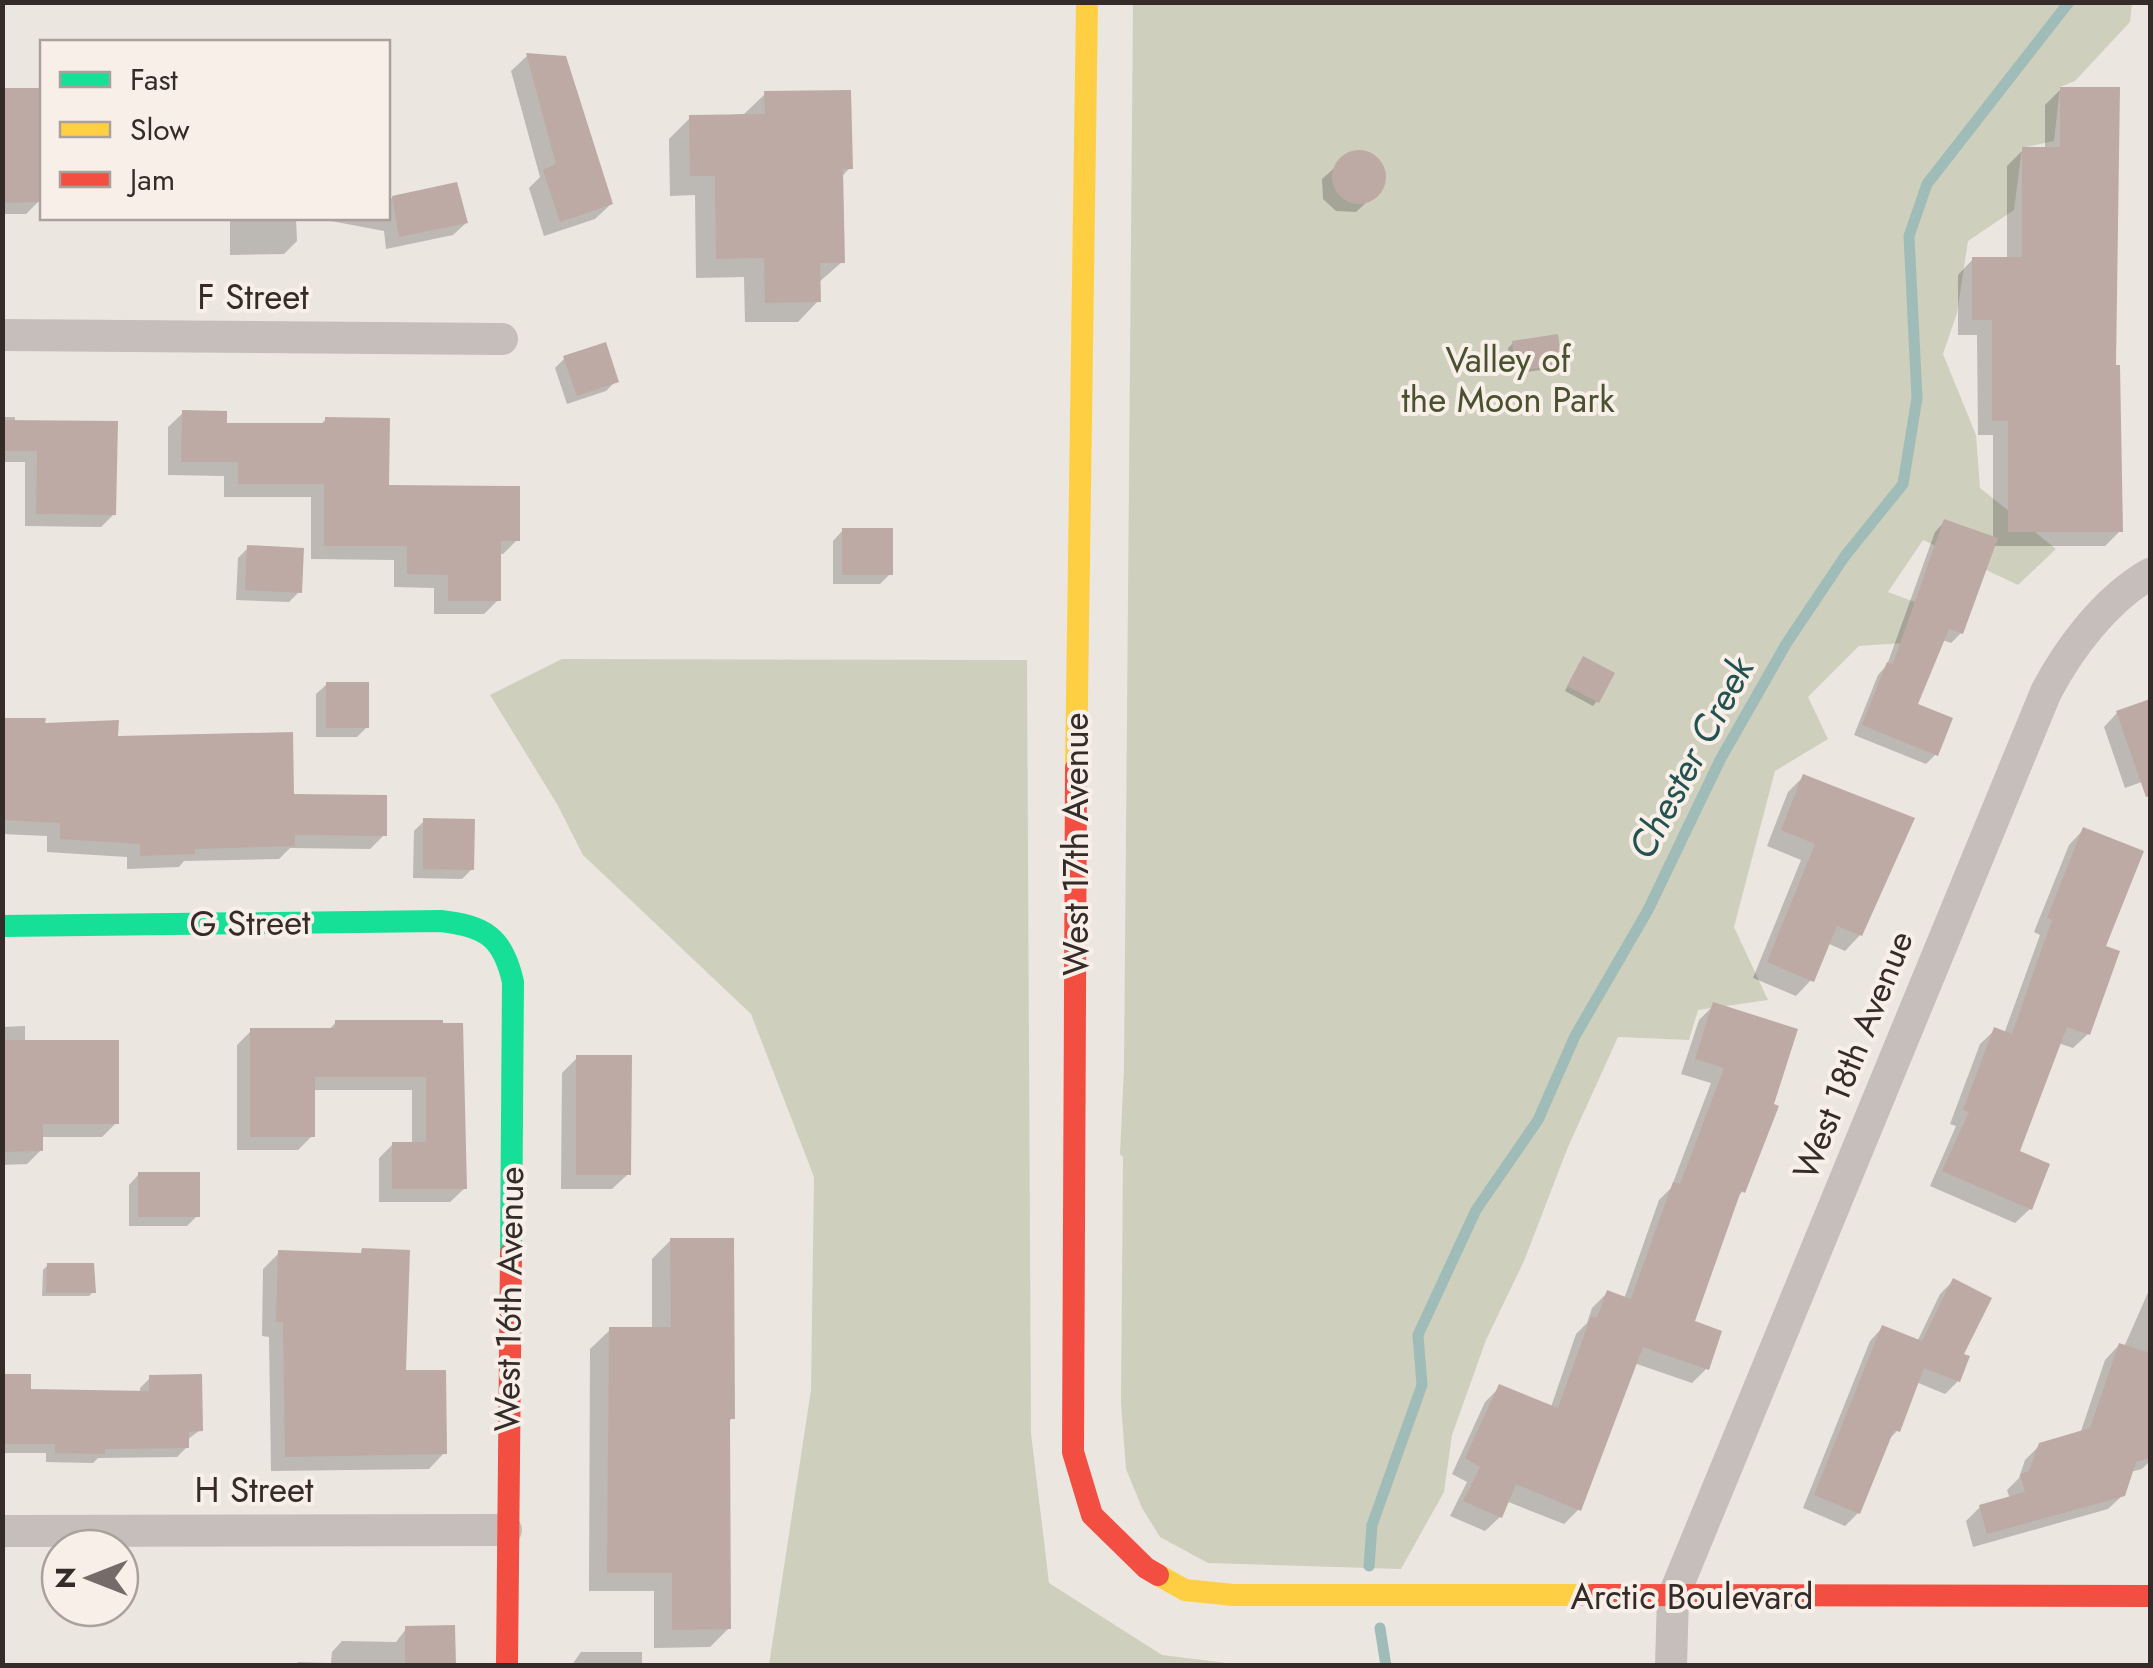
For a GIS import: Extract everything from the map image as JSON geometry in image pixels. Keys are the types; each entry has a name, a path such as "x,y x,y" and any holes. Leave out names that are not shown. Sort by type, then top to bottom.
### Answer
{"main road":[{"name":"West 17th Avenue","path":"1087,2 1076,645 1074,1452 1092,1515 1146,1568 1185,1590 1233,1595"},
{"name":"G Street","path":"2,926 442,921 468,924 493,938"},
{"name":"West 16th Avenue","path":"493,938 509,957 513,982 507,1666"},
{"name":"Arctic Boulevard","path":"1233,1595 2150,1596"}],"street":[{"name":"F Street","path":"2,336 502,339"},
{"name":"West 18th Avenue","path":"1673,1597 2046,692 2067,652 2096,619 2150,574"},
{"name":"H Street","path":"2,1531 506,1530"},
{"path":"1671,1666 1673,1597"}],"green space":[{"name":"Valley of the Moon Park","path":"1133,3 2132,3 2130,22 2075,81 2060,87 2054,141 2022,148 2014,210 1968,241 1957,313 1943,354 1976,435 1980,488 2056,549 2018,585 1923,540 1888,592 1915,602 1904,643 1859,646 1808,697 1828,739 1775,771 1734,927 1768,1000 1698,1010 1689,1040 1618,1037 1568,1147 1524,1261 1486,1340 1452,1435 1444,1492 1401,1569 1208,1563 1160,1537 1142,1508 1126,1469 1121,1403 1120,1154 1124,1068"},
{"path":"562,659 1027,660 1031,1433 1049,1583 1162,1655 1243,1665 769,1665 811,1390 814,1177 751,1014 583,855 557,804 490,695"}],"building":[{"path":"526,53 566,56 613,204 560,222 543,170 556,164"},
{"path":"2060,87 2120,87 2116,365 2120,365 2123,532 2008,532 2008,421 1992,421 1992,320 1972,320 1972,257 2022,257 2022,147 2060,147"},
{"path":"2,88 40,88 40,202 2,203"},
{"path":"851,90 853,169 843,169 845,263 820,263 821,302 765,303 764,258 716,259 715,176 690,176 689,115 765,114 764,91"},
{"path":"1359,150 1378,158 1386,177 1378,196 1359,204 1340,196 1332,177 1340,158"},
{"path":"457,182 468,223 399,237 392,196"},
{"path":"1558,334 1562,365 1516,371 1512,341"},
{"path":"606,342 619,382 577,396 563,356"},
{"path":"182,410 227,411 227,423 325,423 325,417 390,418 389,485 520,486 520,541 501,541 501,601 448,601 448,575 407,574 407,546 324,546 324,484 238,484 238,462 181,462"},
{"path":"2,420 118,421 116,515 36,514 37,451 2,451"},
{"path":"1944,519 1998,538 1963,634 1949,629 1918,704 1953,718 1938,756 1862,725 1887,662 1893,664"},
{"path":"842,528 893,528 893,575 842,575"},
{"path":"247,545 304,548 302,593 245,590"},
{"path":"1583,656 1615,673 1599,703 1567,686"},
{"path":"326,682 369,682 369,728 326,728"},
{"path":"2150,699 2150,796 2146,797 2116,711"},
{"path":"2,718 46,718 45,723 119,720 118,736 293,732 294,794 387,795 387,836 295,835 295,846 195,849 195,854 140,856 140,844 60,839 60,823 2,820"},
{"path":"1803,774 1915,818 1862,936 1837,926 1814,982 1767,962 1815,844 1781,830"},
{"path":"423,818 475,819 474,870 423,869"},
{"path":"2083,827 2144,851 2106,946 2120,951 2090,1035 2067,1027 2020,1151 2050,1164 2032,1210 1942,1171 1969,1112 1963,1110 1994,1027 2012,1034 2052,920 2047,918"},
{"path":"1713,1002 1798,1029 1774,1104 1779,1106 1745,1193 1741,1191 1695,1321 1722,1331 1709,1370 1643,1347 1581,1511 1516,1484 1502,1518 1463,1501 1480,1467 1465,1458 1499,1384 1558,1408 1591,1316 1597,1318 1607,1290 1631,1299 1673,1182 1680,1184 1724,1068 1695,1059"},
{"path":"335,1020 463,1023 467,1189 392,1189 392,1142 426,1142 426,1077 315,1077 315,1137 250,1137 250,1028 335,1028"},
{"path":"2,1040 119,1040 119,1124 43,1124 43,1151 2,1152"},
{"path":"576,1055 632,1055 631,1175 576,1175"},
{"path":"138,1172 200,1172 200,1217 138,1217"},
{"path":"670,1238 734,1238 731,1629 672,1630 672,1573 607,1573 609,1327 671,1327"},
{"path":"362,1248 410,1250 406,1370 446,1370 447,1454 285,1457 283,1322 276,1322 278,1250 361,1253"},
{"path":"47,1263 94,1263 96,1293 46,1293"},
{"path":"1953,1278 1992,1298 1964,1354 1970,1356 1960,1382 1924,1368 1900,1432 1894,1430 1860,1514 1814,1495 1882,1325 1922,1341"},
{"path":"2119,1343 2150,1353 2150,1458 2136,1462 2125,1496 1987,1534 1979,1505 2025,1492 2020,1474 2029,1471 2039,1443 2090,1428"},
{"path":"2,1374 31,1374 31,1389 149,1391 149,1375 202,1374 203,1431 189,1432 189,1448 105,1449 105,1454 55,1453 55,1444 2,1444"},
{"path":"455,1625 456,1666 405,1666 405,1626"}],"waterway":[{"name":"Chester Creek","path":"1369,1566 1372,1525 1422,1385 1418,1335 1476,1210 1538,1120 1575,1036 1648,910 1720,760 1786,644 1845,556 1903,484 1917,398 1909,236 1927,184 2069,2"},
{"name":"Chester Creek","path":"1380,1628 1386,1666"}],"traffic: fast":[{"path":"2,926 441,921 469,926 490,936 504,954 513,982 511,1253"}],"traffic: slow":[{"path":"1076,768 1087,2"},
{"path":"1158,1575 1185,1590 1233,1595 1592,1595"}],"traffic: jam":[{"path":"1076,768 1073,1452 1092,1515 1158,1575"},
{"path":"507,1666 511,1253"},
{"path":"1592,1595 2150,1596"}]}
